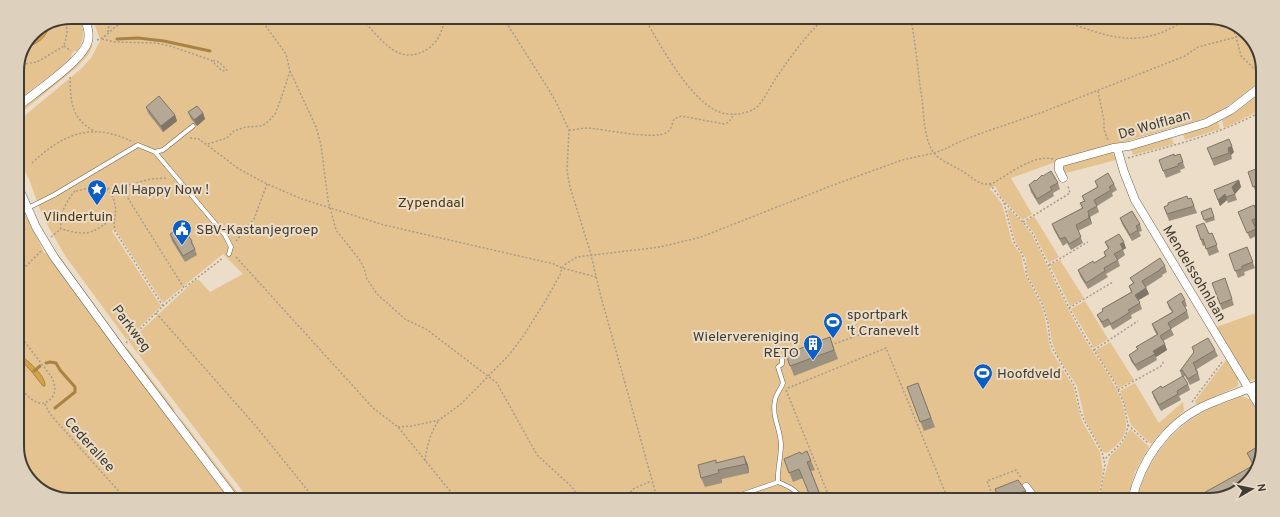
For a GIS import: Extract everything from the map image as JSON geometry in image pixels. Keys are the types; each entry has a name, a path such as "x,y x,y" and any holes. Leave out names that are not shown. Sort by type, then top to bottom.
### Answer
{"street":[{"path":"24,101 82,53 88,42 88,31 86,24"},
{"name":"De Wolflaan","path":"1059,164 1192,127 1219,117 1231,110 1256,90"},
{"name":"Mendelssohnlaan","path":"1115,148 1121,160 1135,200 1256,401"},
{"path":"1059,164 1059,170 1063,178"},
{"name":"Parkweg","path":"24,199 76,288 230,493"},
{"path":"1134,493 1139,474 1154,449 1168,432 1190,414 1209,404 1256,386"},
{"path":"1026,487 1030,493"}],"lane":[{"path":"155,152 163,150 193,126"},
{"path":"28,208 54,195 138,145 155,152 225,235 232,247 229,254"},
{"path":"778,482 777,474 781,456 781,443 774,405 775,398 783,383 778,367 782,364 782,359"},
{"path":"746,493 778,482 792,488 798,493"}],"path":[{"path":"108,33 108,28 111,24"},
{"path":"102,39 120,24"},
{"path":"264,24 286,54 290,71 316,127 322,145 326,189 336,230 359,259 364,268 367,279 376,294 405,320 426,329 497,383 536,455 572,487 576,493"},
{"path":"367,24 389,47 405,55 413,55 422,53 436,41 443,24"},
{"path":"508,24 556,102 569,130 567,171 570,187 591,256 655,493"},
{"path":"648,24 660,45 689,87 715,110 726,114 747,112 757,107 800,44 818,24"},
{"path":"912,24 925,122 930,144 934,153 981,184 990,184 1032,160 1047,157 1054,159 1059,164"},
{"path":"1072,24 1103,35 1136,39 1153,36 1177,24"},
{"path":"25,64 37,62 64,46 67,33 66,25"},
{"path":"1234,31 1241,56 1256,70"},
{"path":"425,461 426,446 433,429 439,420 460,404 509,355 522,338 546,300 560,275 562,268 577,257 660,248 701,237 828,187 902,160 934,153 979,134 1098,91 1185,56 1198,47 1239,36"},
{"path":"88,42 102,39 115,42 156,43 219,62 227,70 222,71 211,60"},
{"path":"208,144 227,138 234,131 246,127 262,126 269,121 275,114 290,71"},
{"path":"70,75 71,103 75,113 82,123 95,131"},
{"path":"1098,91 1104,121 1104,130 1106,136 1115,148"},
{"path":"569,130 586,128 629,134 661,135 667,133 671,128 674,119 681,116 724,124 729,122 734,114"},
{"path":"1121,160 1208,135 1240,123 1256,114"},
{"path":"32,163 48,149 77,134 95,131 106,132 123,137 138,145"},
{"path":"178,138 194,137 208,144 239,169 302,200 384,225 554,264 562,268 596,277"},
{"path":"61,229 61,219 65,207 75,191 94,187 114,189 151,179 176,178"},
{"path":"1023,222 1070,193 1063,178"},
{"path":"232,247 254,219 267,184"},
{"path":"990,184 1033,234 1069,308 1118,390 1124,404 1128,425 1126,435 1121,443 1104,460"},
{"path":"121,187 184,288"},
{"path":"107,188 112,194 116,205 114,222 115,231 163,306"},
{"path":"112,194 114,189"},
{"path":"1004,201 1014,242 1022,254 1026,266 1026,274 1042,304 1050,342 1076,387 1080,411 1102,452 1104,472 1100,493"},
{"path":"50,244 51,237 61,229 87,234 109,222 114,222"},
{"path":"24,268 50,244 51,237 48,232"},
{"path":"1049,265 1088,242"},
{"path":"121,349 163,306 184,288 229,254 234,254 240,263 373,408 398,427 451,493"},
{"path":"1069,308 1113,282"},
{"path":"156,313 255,425 310,493"},
{"path":"1094,350 1138,321"},
{"path":"826,347 876,328"},
{"path":"24,341 53,379 55,395 45,404 37,402 24,391"},
{"path":"828,493 788,391 785,389 886,348 946,493"},
{"path":"1191,404 1228,355"},
{"path":"1118,390 1161,366 1164,361"},
{"name":"Cederallee","path":"45,404 50,414 120,493"},
{"path":"398,427 412,426 439,420"},
{"path":"1128,425 1154,449"},
{"path":"991,493 987,481 1016,470 1026,487"},
{"path":"629,493 633,489 651,480"}],"green space":[{"path":"82,24 83,39 80,47 77,51 74,51 71,56 72,58 52,75 24,95 25,62 32,45 45,32 53,28 62,25"},
{"name":"Zypendaal","path":"94,24 1209,24 1224,26 1230,29 1242,38 1250,47 1256,68 1256,85 1225,108 1200,120 1061,160 1011,178 1032,214 1023,220 1001,197 995,186 989,189 1002,204 1012,242 1021,255 1025,274 1041,305 1051,350 1074,388 1082,421 1100,452 1103,472 1099,493 244,493 129,342 195,280 199,280 210,292 243,274 223,254 163,303 115,229 112,231 161,306 127,340 66,257 49,228 24,170 24,116 81,69 91,58 100,41"},
{"path":"91,45 93,45 88,55 77,67 24,110 24,107 66,73 84,55"},
{"path":"1256,96 1256,112 1224,128 1222,120"},
{"path":"1218,122 1220,129 1185,140 1183,134"},
{"path":"1171,137 1174,144 1133,155 1131,149"},
{"path":"1111,152 1115,156 1116,160 1064,173 1063,168 1065,164"},
{"path":"24,209 44,253 47,253 73,291 226,493 65,493 50,488 34,475 26,461 24,449"},
{"path":"1009,209 1032,235 1076,324 1110,378 1121,400 1125,412 1125,433 1118,444 1107,453 1103,452 1085,420 1077,386 1057,355 1052,342 1049,323 1043,304 1027,273 1026,259 1015,241 1007,210"},
{"path":"1034,216 1059,257 1049,263 1034,233 1025,222"},
{"path":"1060,260 1084,298 1070,306 1050,265"},
{"path":"1085,301 1108,339 1094,348 1071,309"},
{"path":"1256,313 1256,379 1250,381 1247,379 1216,327"},
{"path":"1110,342 1134,380 1119,388 1095,351"},
{"path":"127,348 175,410 173,411 125,349"},
{"path":"1226,360 1238,378 1238,386 1196,404 1195,401"},
{"path":"1135,383 1159,423 1183,402 1184,411 1163,430 1151,444 1131,425 1120,391"},
{"path":"1242,396 1251,400 1256,410 1256,446 1254,461 1250,469 1232,469 1232,485 1215,493 1139,493 1146,473 1161,448 1181,427 1192,418"},
{"path":"181,419 238,493 235,493 180,420"},
{"path":"1130,429 1149,447 1135,472 1129,493 1101,493 1110,456 1122,444"}],"shaded area":[{"path":"48,31 46,34 32,44"},
{"path":"24,358 39,372 45,386 43,386 24,363"}],"building":[{"path":"159,96 175,115 161,126 146,107"},
{"path":"197,106 203,113 194,120 188,112"},
{"path":"1229,139 1232,146 1228,148 1229,153 1212,159 1207,148"},
{"path":"1174,154 1174,156 1180,154 1183,162 1178,164 1178,166 1163,171 1159,160"},
{"path":"1256,169 1256,186 1253,187 1248,172"},
{"path":"1051,171 1058,183 1050,187 1052,190 1037,199 1029,185 1042,175 1043,176"},
{"path":"1108,173 1114,184 1109,187 1111,190 1094,200 1097,206 1088,211 1089,218 1076,225 1081,237 1069,244 1065,237 1060,239 1052,224 1083,208 1080,203 1085,201 1082,196 1098,187 1095,181"},
{"path":"1239,180 1232,187 1235,194 1226,197 1225,194 1218,200 1214,190"},
{"path":"1187,196 1188,199 1191,198 1194,206 1167,214 1164,207 1168,205 1168,203"},
{"path":"1254,205 1256,210 1256,218 1252,220 1256,229 1247,233 1238,212"},
{"path":"1211,208 1214,217 1204,220 1201,212"},
{"path":"1132,211 1140,224 1136,226 1138,230 1130,235 1120,218"},
{"path":"1204,223 1209,234 1212,233 1217,245 1206,249 1203,239 1201,240 1196,226"},
{"path":"182,227 192,241 191,242 195,249 183,256 170,234"},
{"path":"1119,234 1124,242 1120,244 1123,249 1114,254 1118,260 1104,268 1105,271 1086,283 1078,270 1093,261 1094,263 1106,256 1104,252 1109,248 1105,242"},
{"path":"1247,247 1253,262 1242,266 1242,269 1235,271 1229,254"},
{"path":"1160,258 1165,266 1142,281 1146,288 1135,295 1140,303 1128,310 1130,312 1111,324 1108,319 1102,322 1097,315 1103,311 1102,309 1132,292 1129,286 1134,283 1130,278"},
{"path":"1225,278 1232,299 1220,304 1212,283"},
{"path":"1181,293 1185,300 1182,302 1187,311 1168,323 1171,329 1160,336 1165,344 1153,351 1155,354 1135,365 1129,355 1138,349 1136,347 1158,334 1152,324 1173,312 1167,302"},
{"path":"830,337 834,350 790,366 786,354"},
{"path":"1208,338 1215,350 1193,363 1198,373 1188,379 1182,370 1180,371 1194,352 1192,347"},
{"path":"1183,376 1188,384 1177,391 1178,394 1159,405 1152,392 1161,386 1162,388"},
{"path":"918,383 931,418 920,422 907,387"},
{"path":"1256,448 1254,461 1253,463 1247,453"},
{"path":"807,451 811,461 807,462 819,492 817,493 809,493 799,469 789,473 784,459 800,452 801,454"},
{"path":"744,456 746,464 718,470 719,473 701,478 698,465 716,460 716,463"},
{"path":"1232,477 1232,487 1215,493 1204,493"},
{"path":"1018,480 1026,491 1020,493 997,493 995,489"}],"waterway":[{"path":"117,39 138,38 164,41 210,51"},
{"path":"46,363 56,363 60,370 75,387 75,392 55,408"},
{"path":"34,371 40,366"}],"place":[{"name":"All Happy Now !","path":"97,206"},
{"name":"SBV-Kastanjegroep","path":"182,246"},
{"name":"sportpark 't Cranevelt","path":"833,339"},
{"name":"Wielervereniging RETO","path":"813,361"},
{"name":"Hoofdveld","path":"983,390"}],"park label":[{"name":"Vlindertuin","path":"78,216"}]}
